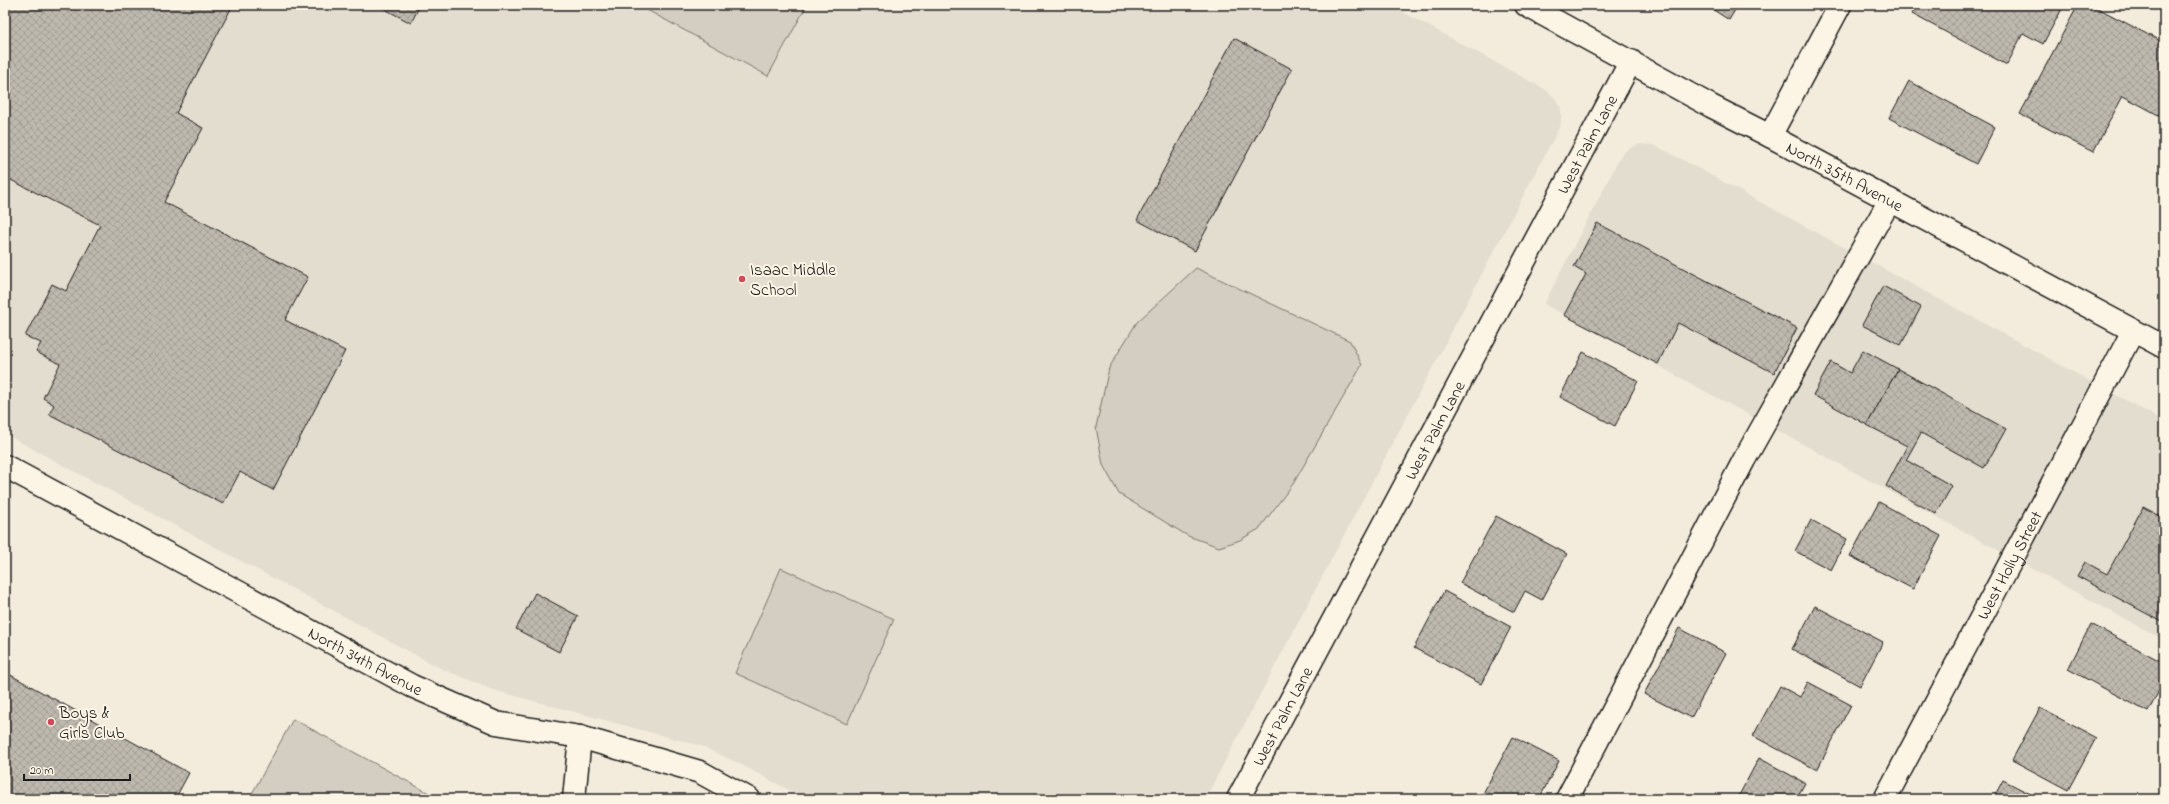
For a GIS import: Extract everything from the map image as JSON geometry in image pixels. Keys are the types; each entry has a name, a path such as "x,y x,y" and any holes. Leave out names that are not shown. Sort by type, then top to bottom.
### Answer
{"street":[{"path":"1770,136 1840,5"},
{"name":"North 35th Avenue","path":"1532,6 1711,106 1890,200 2164,348"},
{"name":"West Palm Lane","path":"1238,799 1631,61"},
{"path":"1567,799 1744,460 1890,200"},
{"name":"West Holly Street","path":"1885,799 2133,331"},
{"name":"North 34th Avenue","path":"5,466 412,686 496,723 580,737 700,772 749,799"},
{"path":"574,799 580,737"}],"shaded area":[{"name":"Isaac Middle School","path":"5,5 1390,5 1546,90 1555,98 1561,108 1561,124 1205,799 805,799 742,765 701,746 493,690 440,668 5,434"},
{"path":"638,5 807,5 768,76"},
{"path":"1640,144 1653,145 1670,153 2164,421 2164,640 1544,304 1621,155 1629,148"},
{"path":"1196,268 1350,341 1362,365 1293,484 1259,529 1240,540 1219,547 1188,536 1119,494 1103,465 1096,427 1109,368 1137,322"},
{"path":"781,568 894,619 847,724 735,673"},
{"path":"293,719 440,799 249,799"}],"building":[{"path":"5,5 233,5 176,113 203,128 164,202 308,277 285,320 345,351 273,490 240,472 223,504 49,414 54,405 43,398 60,364 36,352 41,343 25,336 52,284 66,291 100,225 5,177"},
{"path":"377,5 420,5 411,23"},
{"path":"1706,5 1738,5 1729,20"},
{"path":"1917,5 2064,5 2043,44 2023,33 2007,65 1912,14"},
{"path":"2078,5 2092,5 2164,43 2164,118 2123,96 2093,152 2020,114"},
{"path":"1234,38 1292,69 1195,251 1137,220"},
{"path":"1909,81 1995,127 1976,164 1889,118"},
{"path":"1597,223 1797,328 1774,373 1678,323 1658,364 1564,315 1586,274 1574,267"},
{"path":"1883,286 1921,307 1901,345 1862,325"},
{"path":"1863,350 1898,369 1867,425 1813,395 1831,362 1850,373"},
{"path":"1583,352 1638,381 1615,426 1560,397"},
{"path":"1898,369 2006,429 1984,468 1921,433 1906,460 1952,486 1936,514 1886,486 1907,446 1867,425"},
{"path":"1879,502 1941,536 1913,589 1850,556"},
{"path":"2143,507 2164,518 2164,623 2077,576 2085,562 2107,574"},
{"path":"1496,516 1567,554 1542,600 1525,591 1514,612 1460,583"},
{"path":"1811,520 1847,539 1831,570 1795,551"},
{"path":"1444,591 1511,627 1481,684 1414,648"},
{"path":"535,593 578,616 559,652 516,629"},
{"path":"1815,606 1883,642 1860,686 1792,649"},
{"path":"2091,624 2164,663 2164,681 2148,712 2068,669"},
{"path":"1679,628 1726,653 1691,718 1644,694"},
{"name":"Boys & Girls Club","path":"5,672 189,773 175,799 5,799"},
{"path":"1808,682 1851,705 1817,770 1753,736 1780,686 1800,697"},
{"path":"2040,708 2096,738 2068,790 2012,760"},
{"path":"1513,737 1559,761 1539,799 1480,799"},
{"path":"1759,758 1805,783 1796,799 1737,799"},
{"path":"2003,780 2040,799 1993,799"}],"place":[{"name":"Isaac Middle School","path":"742,279"},
{"name":"Boys & Girls Club","path":"51,722"}]}
